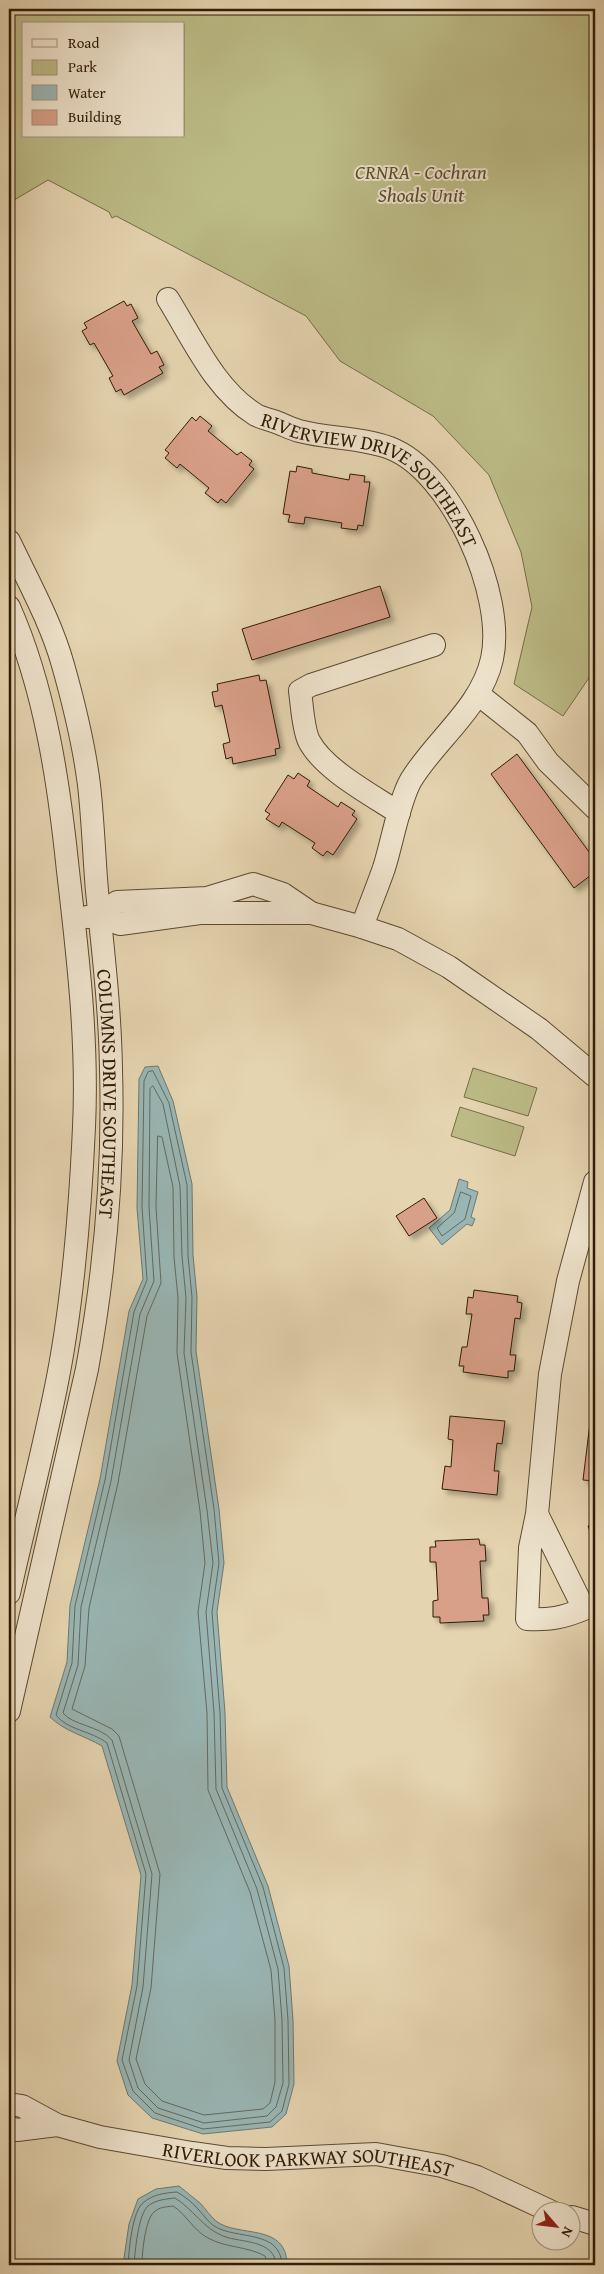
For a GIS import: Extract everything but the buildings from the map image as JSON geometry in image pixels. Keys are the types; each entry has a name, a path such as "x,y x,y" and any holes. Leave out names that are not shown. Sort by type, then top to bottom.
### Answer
{"street":[{"name":"RIVERVIEW DRIVE SOUTHEAST","path":"168,299 222,386 256,415 300,431 367,440 393,449 418,466 440,489 458,518 480,561 491,602 495,638 492,660 478,694 410,781 384,868 362,927"},
{"name":"COLUMNS DRIVE SOUTHEAST","path":"9,541 36,597 63,663 80,732 89,786 106,971 111,1070 107,1220 100,1288 87,1369 18,1627 9,1711"},
{"path":"9,608 36,597"},
{"name":"COLUMNS DRIVE SOUTHEAST","path":"9,608 26,654 50,740 62,815 73,918 83,1028 84,1074 84,1126 78,1216 71,1285 56,1390 9,1594"},
{"path":"400,813 335,769 319,754 308,740 300,691 311,685 434,645"},
{"path":"478,694 527,733 548,762 595,808"},
{"path":"73,918 100,916 117,902 199,906 207,898 245,886 259,885 283,894 311,913 398,939 450,967 539,1029 595,1076"},
{"path":"537,1514 550,1374 568,1282 595,1182"},
{"path":"71,1285 100,1288"},
{"name":"RIVERLOOK PARKWAY SOUTHEAST","path":"9,2104 22,2106 57,2125 100,2137 228,2158 266,2159 376,2154 442,2166 477,2177 532,2203"},
{"name":"RIVERLOOK PARKWAY SOUTHEAST","path":"9,2128 17,2130 57,2125"},
{"path":"582,2220 595,2224"}],"green space":[{"name":"CRNRA - Cochran Shoals Unit","path":"9,9 595,9 595,669 563,716 514,684 532,607 521,552 489,475 433,416 340,361 306,316 116,216 112,218 109,212 48,180 9,203"},
{"path":"473,1068 537,1088 528,1116 464,1097"},
{"path":"460,1107 524,1127 515,1156 451,1136"}],"water":[{"path":"158,1066 173,1101 192,1184 193,1255 197,1297 196,1351 219,1509 224,1563 217,1612 225,1713 227,1787 268,1886 289,1966 293,2020 294,2084 286,2114 272,2127 203,2134 152,2118 128,2095 117,2061 132,1985 141,1875 102,1746 68,1730 50,1717 67,1662 70,1605 100,1479 129,1311 143,1279 137,1208 139,1079 145,1067"},
{"path":"459,1179 468,1182 467,1188 478,1192 471,1217 475,1219 472,1226 467,1224 442,1245 429,1228 450,1210"},
{"path":"179,2186 200,2203 216,2221 225,2226 259,2233 279,2242 285,2251 287,2265 123,2265 129,2224 138,2199 156,2189"}]}
